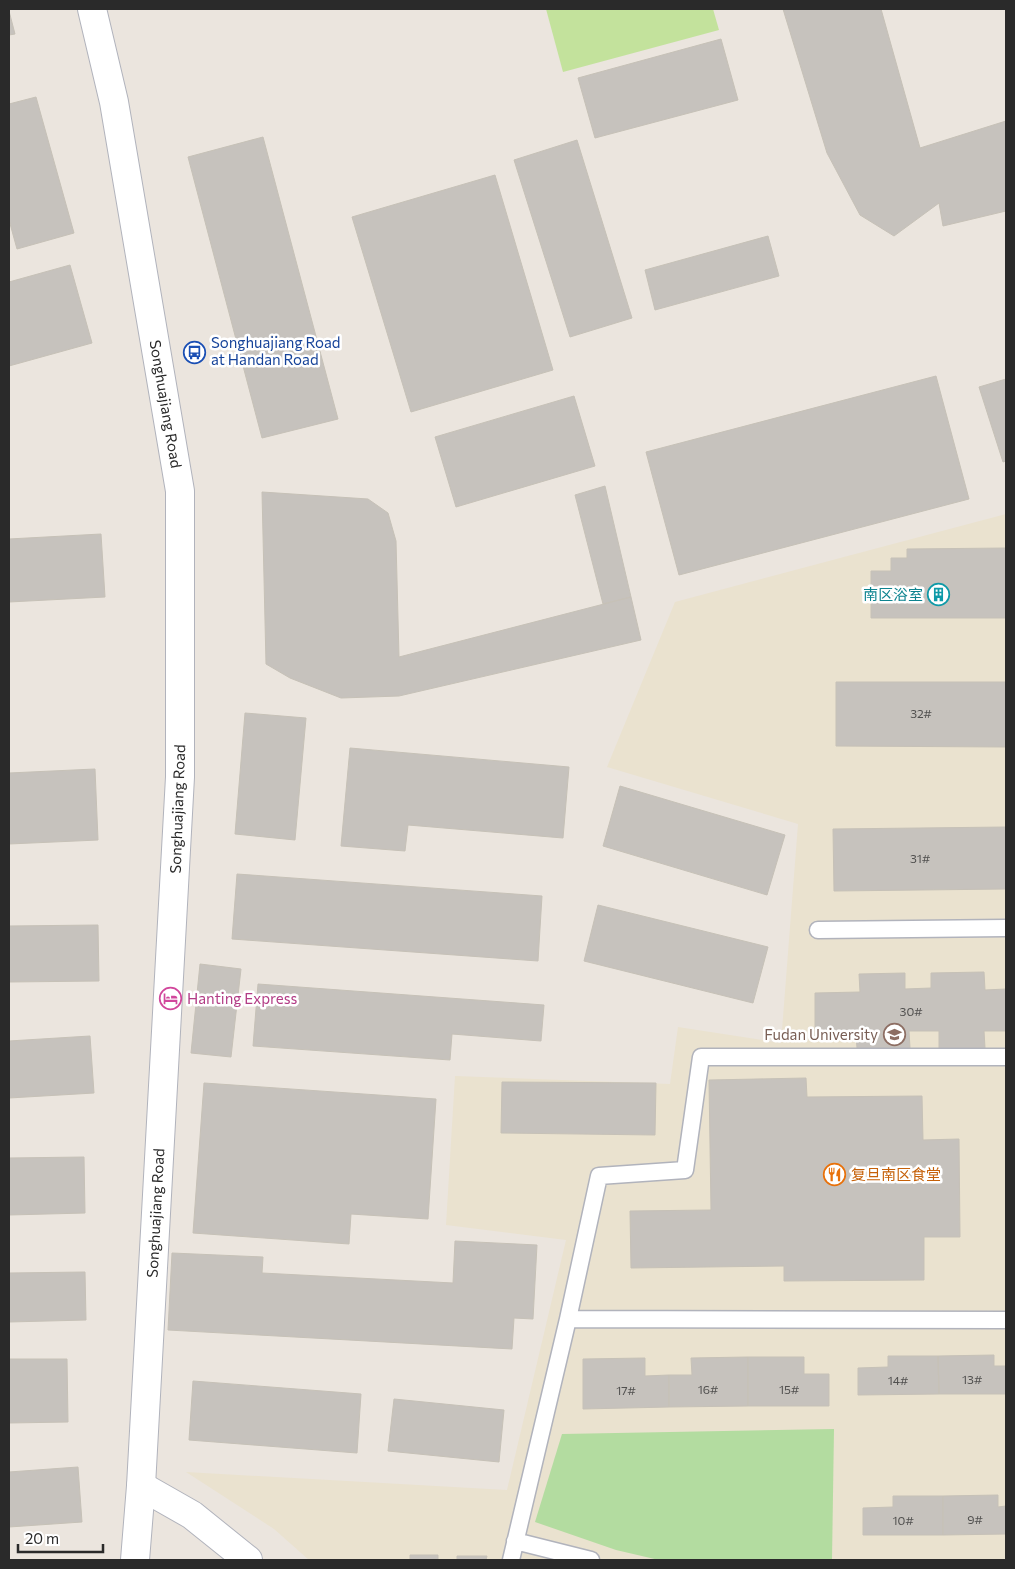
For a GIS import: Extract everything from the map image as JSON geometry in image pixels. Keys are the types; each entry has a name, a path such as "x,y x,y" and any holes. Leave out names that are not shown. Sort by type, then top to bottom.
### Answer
{"street":[{"name":"Songhuajiang Road","path":"92,9 114,102 180,491 180,777 141,1486 134,1560"},
{"path":"141,1486 192,1515 248,1560"}],"lane":[{"path":"818,930 1006,928"},
{"path":"511,1560 568,1319 599,1176 685,1170 700,1057 1006,1057"},
{"path":"568,1319 1006,1320"},
{"path":"516,1541 591,1560"}],"shaded area":[{"name":"Fudan University","path":"1006,514 1006,1560 309,1560 274,1529 186,1472 507,1490 566,1240 446,1225 455,1076 670,1084 678,1027 781,1043 798,824 607,767 675,602"}],"green space":[{"path":"546,9 713,9 719,30 563,72"},
{"path":"834,1429 832,1560 659,1560 616,1550 535,1522 562,1434"}],"building":[{"path":"783,9 881,9 920,148 1006,121 1006,211 943,226 939,203 894,236 860,215 827,153"},
{"path":"9,11 15,34 9,35"},
{"path":"721,39 738,100 595,138 578,78"},
{"path":"36,97 74,233 17,249 9,220 9,104"},
{"path":"263,137 338,419 262,438 188,157"},
{"path":"577,140 632,318 570,337 514,160"},
{"path":"495,175 553,370 411,412 352,217"},
{"path":"768,236 779,276 655,310 645,270"},
{"path":"70,265 92,343 9,366 9,282"},
{"path":"936,376 969,499 679,575 646,452"},
{"path":"1006,379 1006,461 1003,462 979,387"},
{"path":"574,396 595,466 456,507 435,437"},
{"path":"605,486 631,597 603,604 575,495"},
{"path":"262,492 368,499 388,513 396,541 399,657 631,597 641,640 399,696 341,698 290,678 266,664"},
{"path":"101,534 105,597 9,602 9,539"},
{"name":"南区浴室","path":"1006,548 1006,618 871,618 871,571 891,571 891,558 907,558 907,549"},
{"path":"836,682 1006,682 1006,747 836,746"},
{"path":"245,713 306,718 295,840 235,834"},
{"path":"350,748 569,767 563,838 408,825 405,851 341,846"},
{"path":"95,769 98,840 9,844 9,773"},
{"path":"620,786 785,835 767,895 603,846"},
{"path":"1006,827 1006,889 834,891 833,829"},
{"path":"237,874 542,896 538,961 232,939"},
{"path":"598,905 768,947 753,1003 584,961"},
{"path":"98,925 99,981 9,982 9,926"},
{"path":"200,964 241,969 231,1057 191,1053"},
{"path":"984,972 985,990 1006,989 1006,1031 984,1031 985,1048 939,1048 939,1031 909,1031 910,1048 857,1048 856,1035 815,1036 815,993 860,992 859,974 905,973 905,989 931,988 931,973"},
{"path":"258,984 544,1005 541,1041 452,1034 450,1060 253,1046"},
{"path":"90,1036 94,1093 9,1098 9,1041"},
{"name":"复旦南区食堂","path":"806,1078 807,1097 922,1096 923,1140 959,1139 960,1237 924,1237 924,1280 784,1281 784,1266 631,1268 630,1211 711,1210 709,1080"},
{"path":"502,1082 656,1083 655,1135 501,1133"},
{"path":"204,1083 436,1099 428,1219 351,1214 349,1244 193,1233"},
{"path":"84,1157 85,1213 9,1215 9,1158"},
{"path":"455,1241 537,1245 533,1319 514,1318 512,1349 168,1330 172,1253 263,1257 262,1273 453,1283"},
{"path":"85,1272 86,1320 9,1322 9,1273"},
{"path":"994,1355 994,1366 1006,1366 1006,1394 939,1394 938,1356"},
{"path":"888,1356 938,1356 939,1394 858,1395 858,1368 888,1367"},
{"path":"748,1357 748,1406 669,1407 669,1375 692,1375 691,1358"},
{"path":"748,1357 804,1357 804,1374 829,1374 829,1406 748,1406"},
{"path":"645,1358 645,1376 669,1375 669,1407 583,1409 583,1359"},
{"path":"9,1359 67,1359 68,1422 9,1423"},
{"path":"193,1381 361,1394 357,1453 189,1440"},
{"path":"394,1399 504,1410 499,1462 388,1451"},
{"path":"78,1467 82,1522 9,1527 9,1472"},
{"path":"998,1495 998,1507 1006,1506 1006,1534 943,1535 943,1496"},
{"path":"893,1496 943,1496 943,1535 863,1535 863,1508 893,1507"},
{"path":"410,1555 438,1555 438,1560 410,1560"},
{"path":"457,1556 487,1556 486,1560 457,1560"}],"place":[{"name":"Songhuajiang Road at Handan Road","path":"195,352"},
{"name":"南区浴室","path":"939,595"},
{"name":"Hanting Express","path":"171,999"},
{"name":"Fudan University","path":"894,1035"},
{"name":"复旦南区食堂","path":"835,1175"}]}
